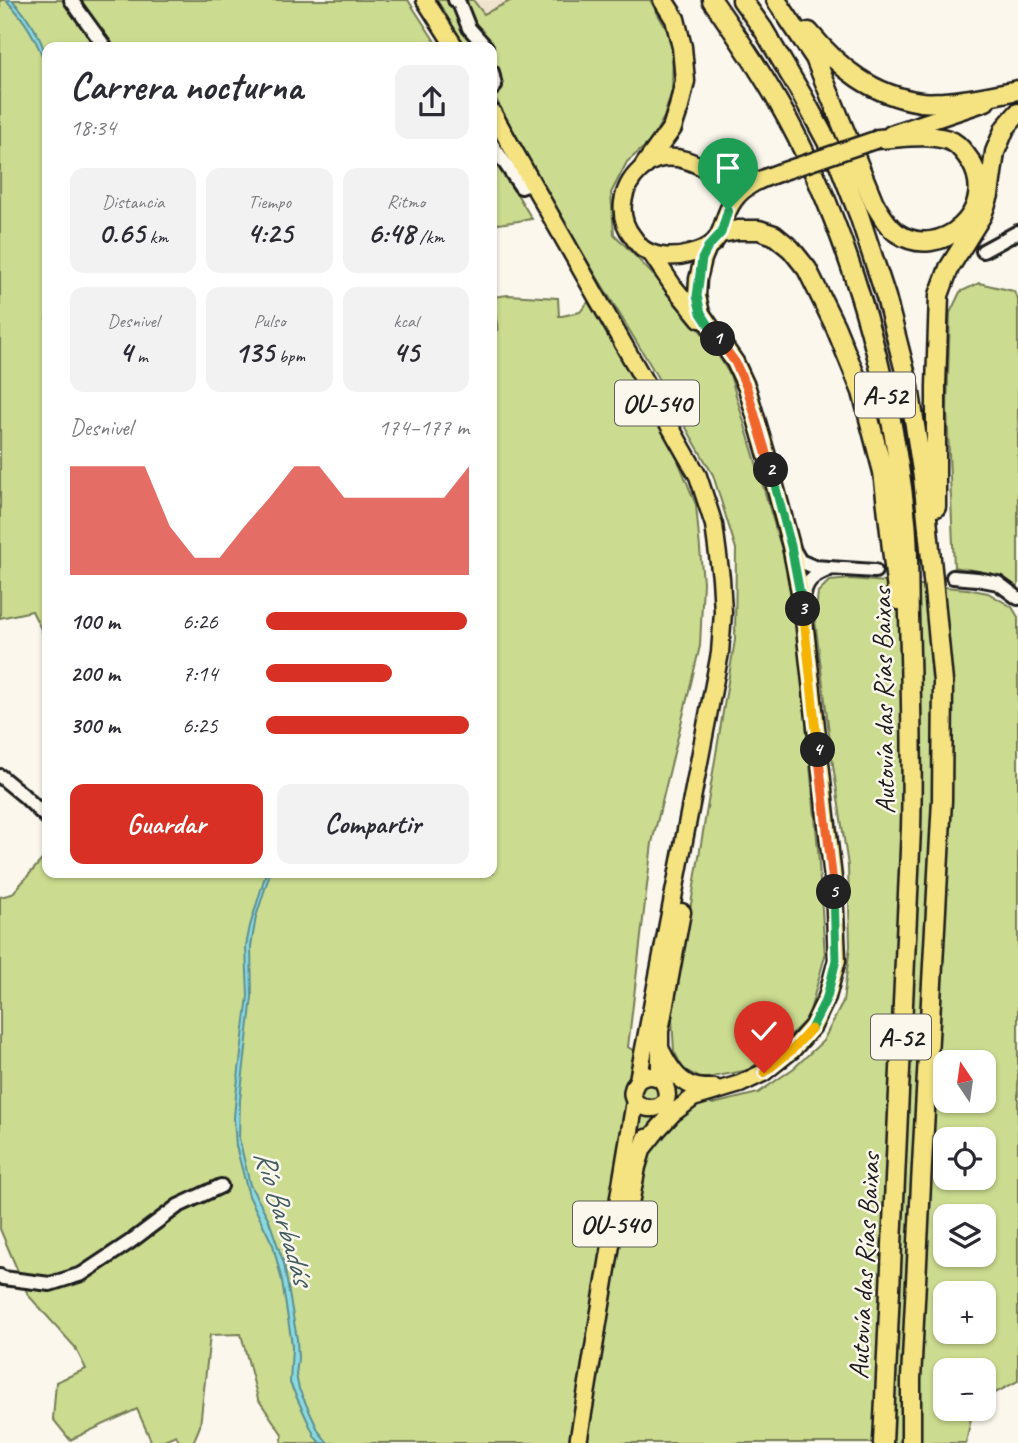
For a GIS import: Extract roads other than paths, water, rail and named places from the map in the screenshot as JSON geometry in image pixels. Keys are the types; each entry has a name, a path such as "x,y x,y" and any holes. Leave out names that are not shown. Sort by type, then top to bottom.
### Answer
{"highway":[{"path":"645,165 672,128 685,81 682,47 675,19 663,0"},
{"name":"Autovía das Rías Baixas","path":"712,0 779,103 816,178 848,258 874,343 892,431 906,523 911,828 883,1443"},
{"name":"Autovía das Rías Baixas","path":"742,0 763,29 802,95 839,164 859,215 886,297 909,387 923,477 943,682 942,800 911,1379 911,1443"},
{"path":"776,0 815,58 874,203 884,219 896,233 915,241 935,240 963,227 972,216 978,201 979,186 976,171 955,143 932,137 878,139"},
{"path":"782,0 828,55 856,77 886,93 923,103 962,101 1018,91"},
{"path":"937,601 936,386 939,295 948,268 982,215 989,195 995,152 1006,128 1018,113"},
{"path":"721,233 759,230 774,235 790,249 807,269 835,326 862,392 883,472 898,598 907,888"}],"main road":[{"path":"425,0 461,37"},
{"path":"694,1093 653,1076 638,1080 633,1090 635,1101 644,1108 657,1107 694,1093 740,1084 764,1073 792,1050 813,1026 827,997 836,960 834,887 802,602 791,546 747,388 735,362 701,313 697,296 702,259 708,247 721,233 733,200 759,180 1018,91"},
{"name":"OU-540","path":"497,121 698,476 714,525 723,612 720,653 638,1080"},
{"path":"708,247 672,258 642,248 629,232 623,213 623,194 632,177 645,165 662,158 676,158 693,161 709,171 735,180 759,180"},
{"path":"651,253 673,286 714,333"},
{"path":"595,1347 616,1275 637,1167 657,1107 667,1092 662,1082 660,1031 704,783 708,723"},
{"path":"660,1047 668,1065 694,1093"},
{"path":"643,1148 694,1093"},
{"name":"OU-540","path":"578,1443 635,1101"}],"street":[{"path":"71,0 101,42"},
{"path":"455,0 459,3 461,37"},
{"path":"497,151 521,187 532,183"},
{"path":"983,251 1018,232"},
{"path":"791,546 800,561 814,571"},
{"path":"796,575 800,570 875,571"},
{"path":"802,602 806,585 814,571"},
{"path":"953,577 998,583 1018,598"},
{"path":"2,778 42,813"},
{"path":"0,1276 50,1284 82,1274 178,1206 221,1186"}],"water":[{"path":"6,0 12,0 37,32 42,44 42,56 31,32"},
{"path":"264,878 268,878 256,917 251,946 252,997 240,1100 239,1138 250,1185 268,1218 284,1264 297,1339 296,1375 299,1389 319,1432 328,1443 320,1443 315,1437 290,1383 292,1347 282,1281 273,1245 249,1196 236,1146 234,1118 248,996 246,946"}],"tunnel":[{"path":"447,42 459,35"},
{"path":"875,571 953,577"}],"water label":[{"name":"Río Barbadás","path":"284,1217"}]}
